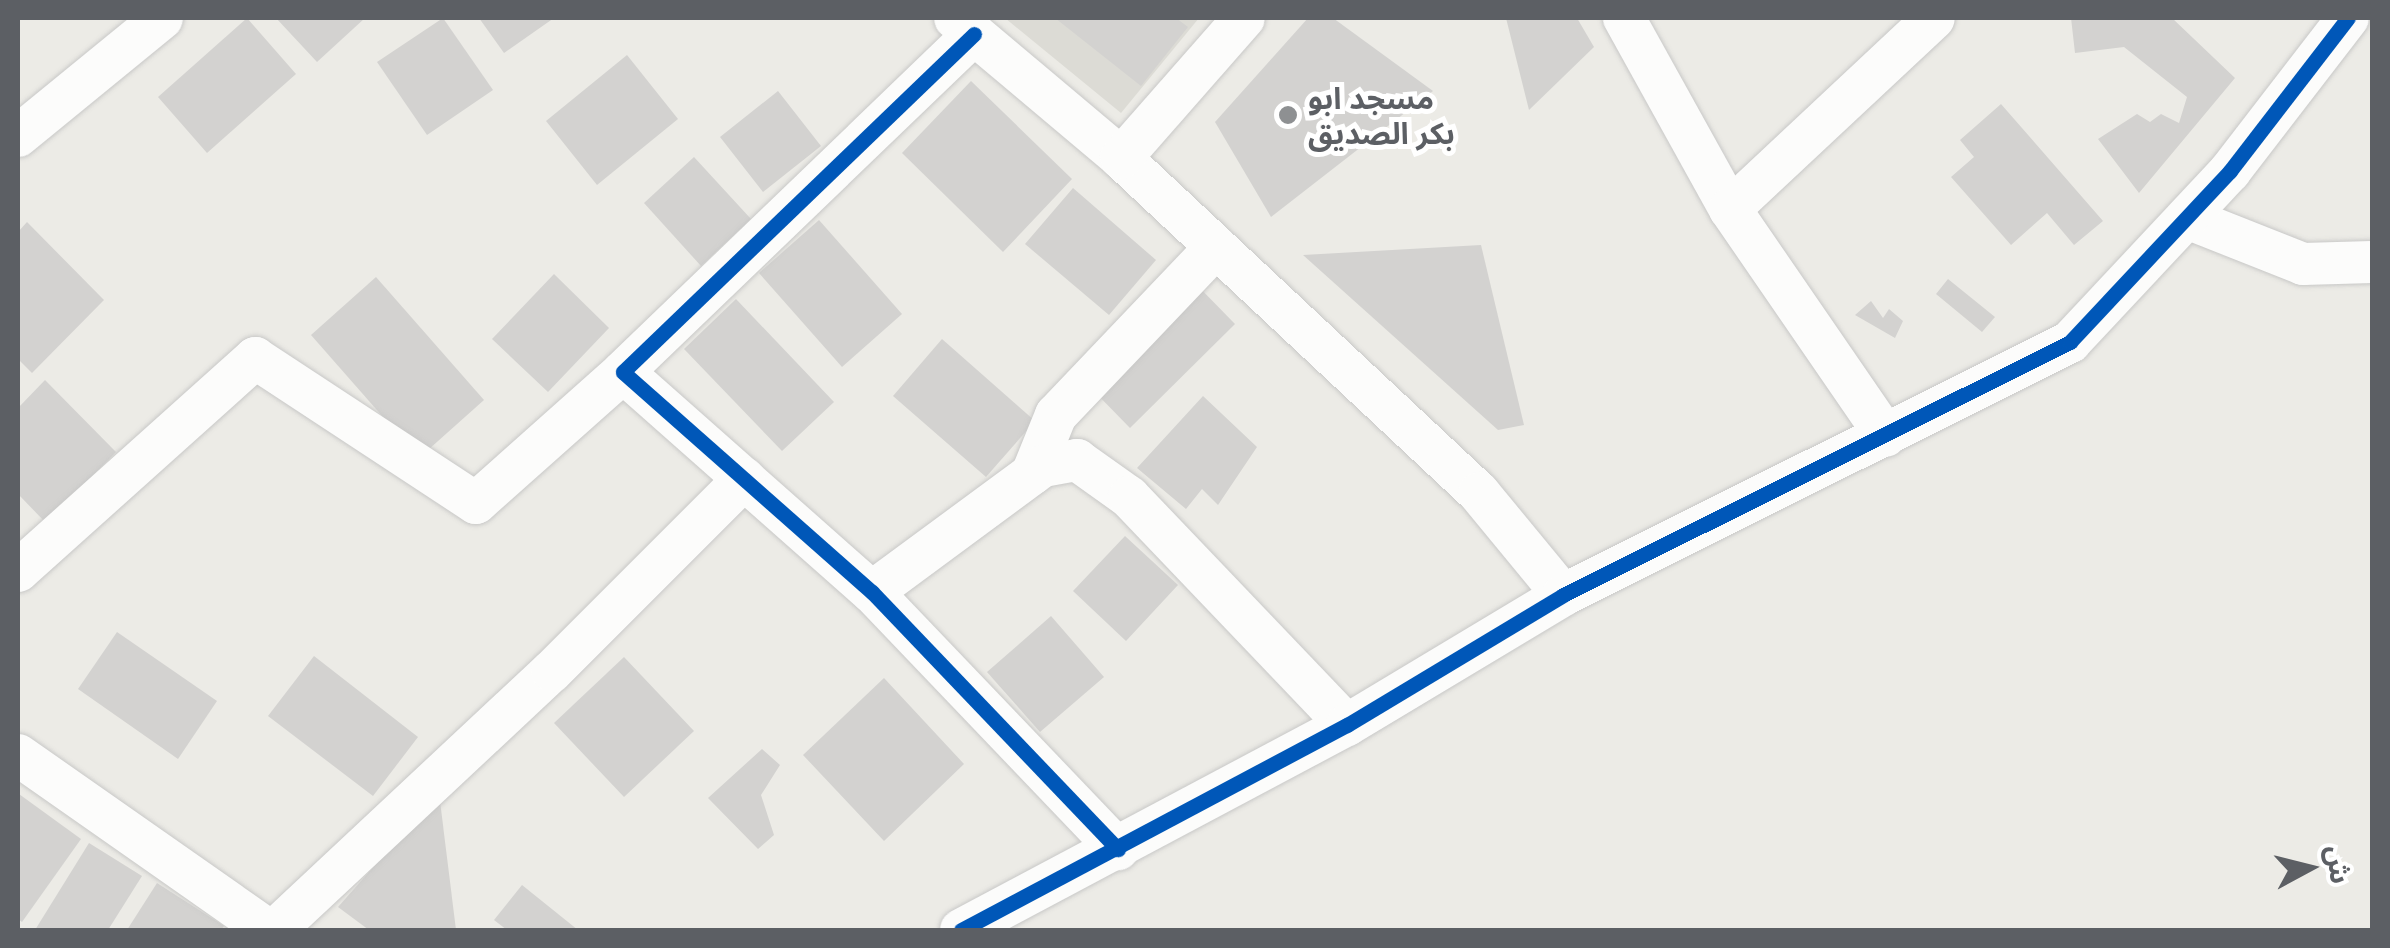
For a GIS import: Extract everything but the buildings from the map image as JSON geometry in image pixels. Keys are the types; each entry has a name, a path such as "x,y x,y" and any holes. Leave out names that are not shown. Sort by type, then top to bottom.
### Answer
{"street":[{"path":"18,136 162,18"},
{"path":"1121,158 1244,18"},
{"path":"1624,18 1730,209 1886,436"},
{"path":"1730,209 1934,18"},
{"path":"961,930 1347,725 1562,595 2070,342 2187,218 2348,18"},
{"path":"18,571 255,358 476,503 623,372 965,26 1121,158 1478,493 1562,595"},
{"path":"2187,218 2303,264 2372,262"},
{"path":"1032,474 1056,414 1216,246"},
{"path":"623,372 872,592 1118,849"},
{"path":"872,592 1032,474 1077,460 1129,496 1347,725"},
{"path":"18,755 272,930 552,672 744,479"}],"shaded area":[{"path":"1005,18 1199,18 1121,113"}],"cycle path":[{"path":"961,930 1347,725 1563,595 2070,342 2230,171 2348,18"},
{"path":"974,34 623,372 872,592 1118,849"}],"place":[{"name":"مسجد ابو بكر الصديق","path":"1288,115"}]}
